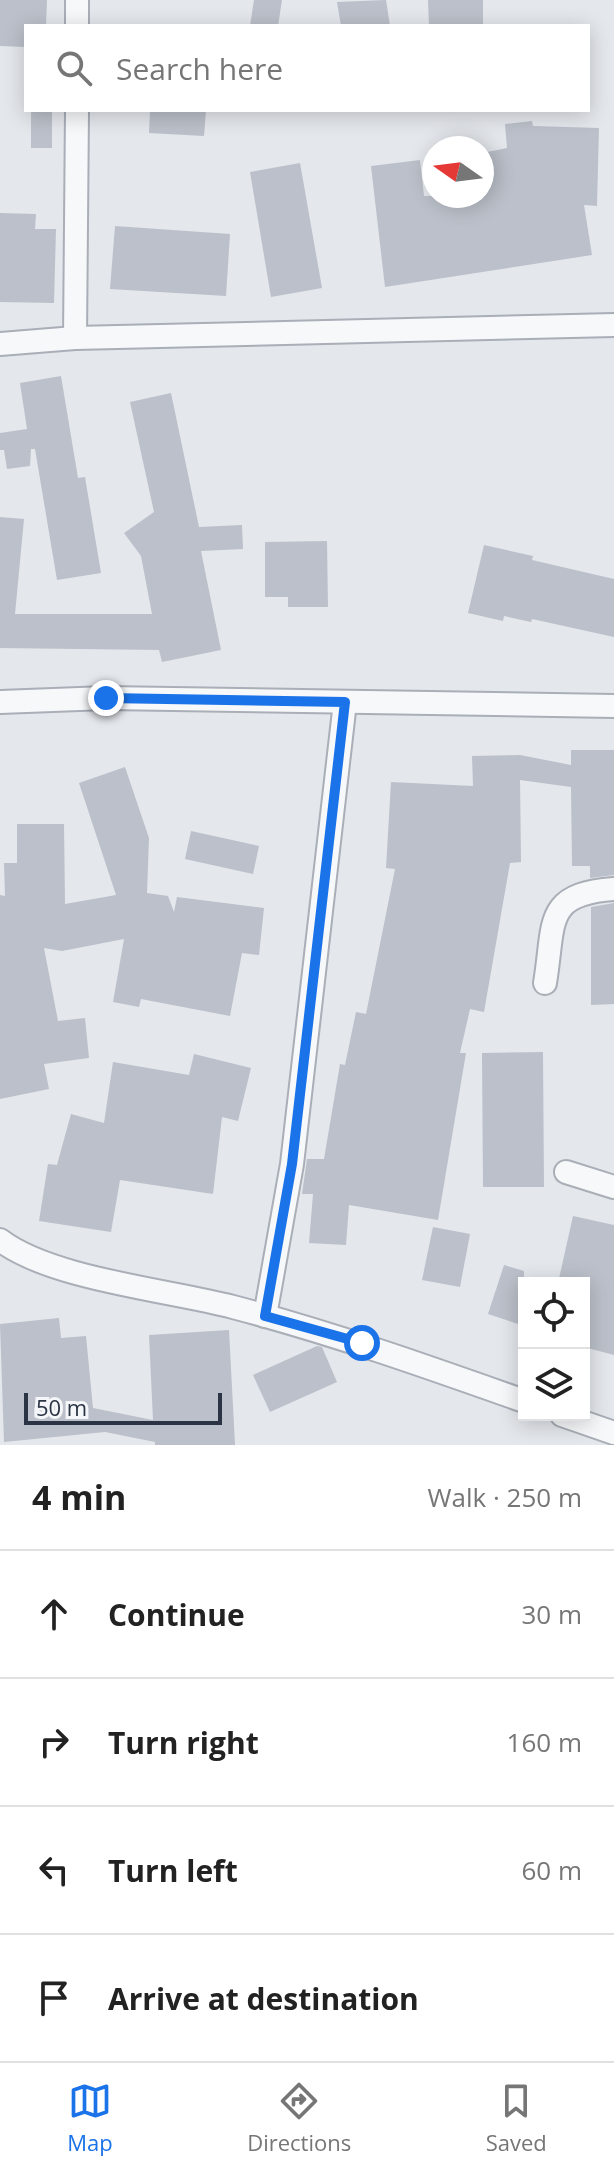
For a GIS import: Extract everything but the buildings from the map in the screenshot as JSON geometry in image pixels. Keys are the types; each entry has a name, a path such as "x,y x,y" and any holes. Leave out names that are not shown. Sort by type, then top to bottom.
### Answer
{"street":[{"path":"77,0 77,24"},
{"path":"75,338 77,112"},
{"path":"0,344 75,338 614,325"},
{"path":"0,702 106,698 614,706"},
{"path":"265,1316 295,1135 345,702"},
{"path":"545,983 557,914 564,902 588,891 614,889"},
{"path":"566,1172 614,1187"},
{"path":"0,1240 18,1254 55,1267 265,1316 362,1343 518,1399"},
{"path":"579,1421 614,1433"}],"route":[{"path":"106,698 345,702 292,1164 265,1316 362,1343"}]}
